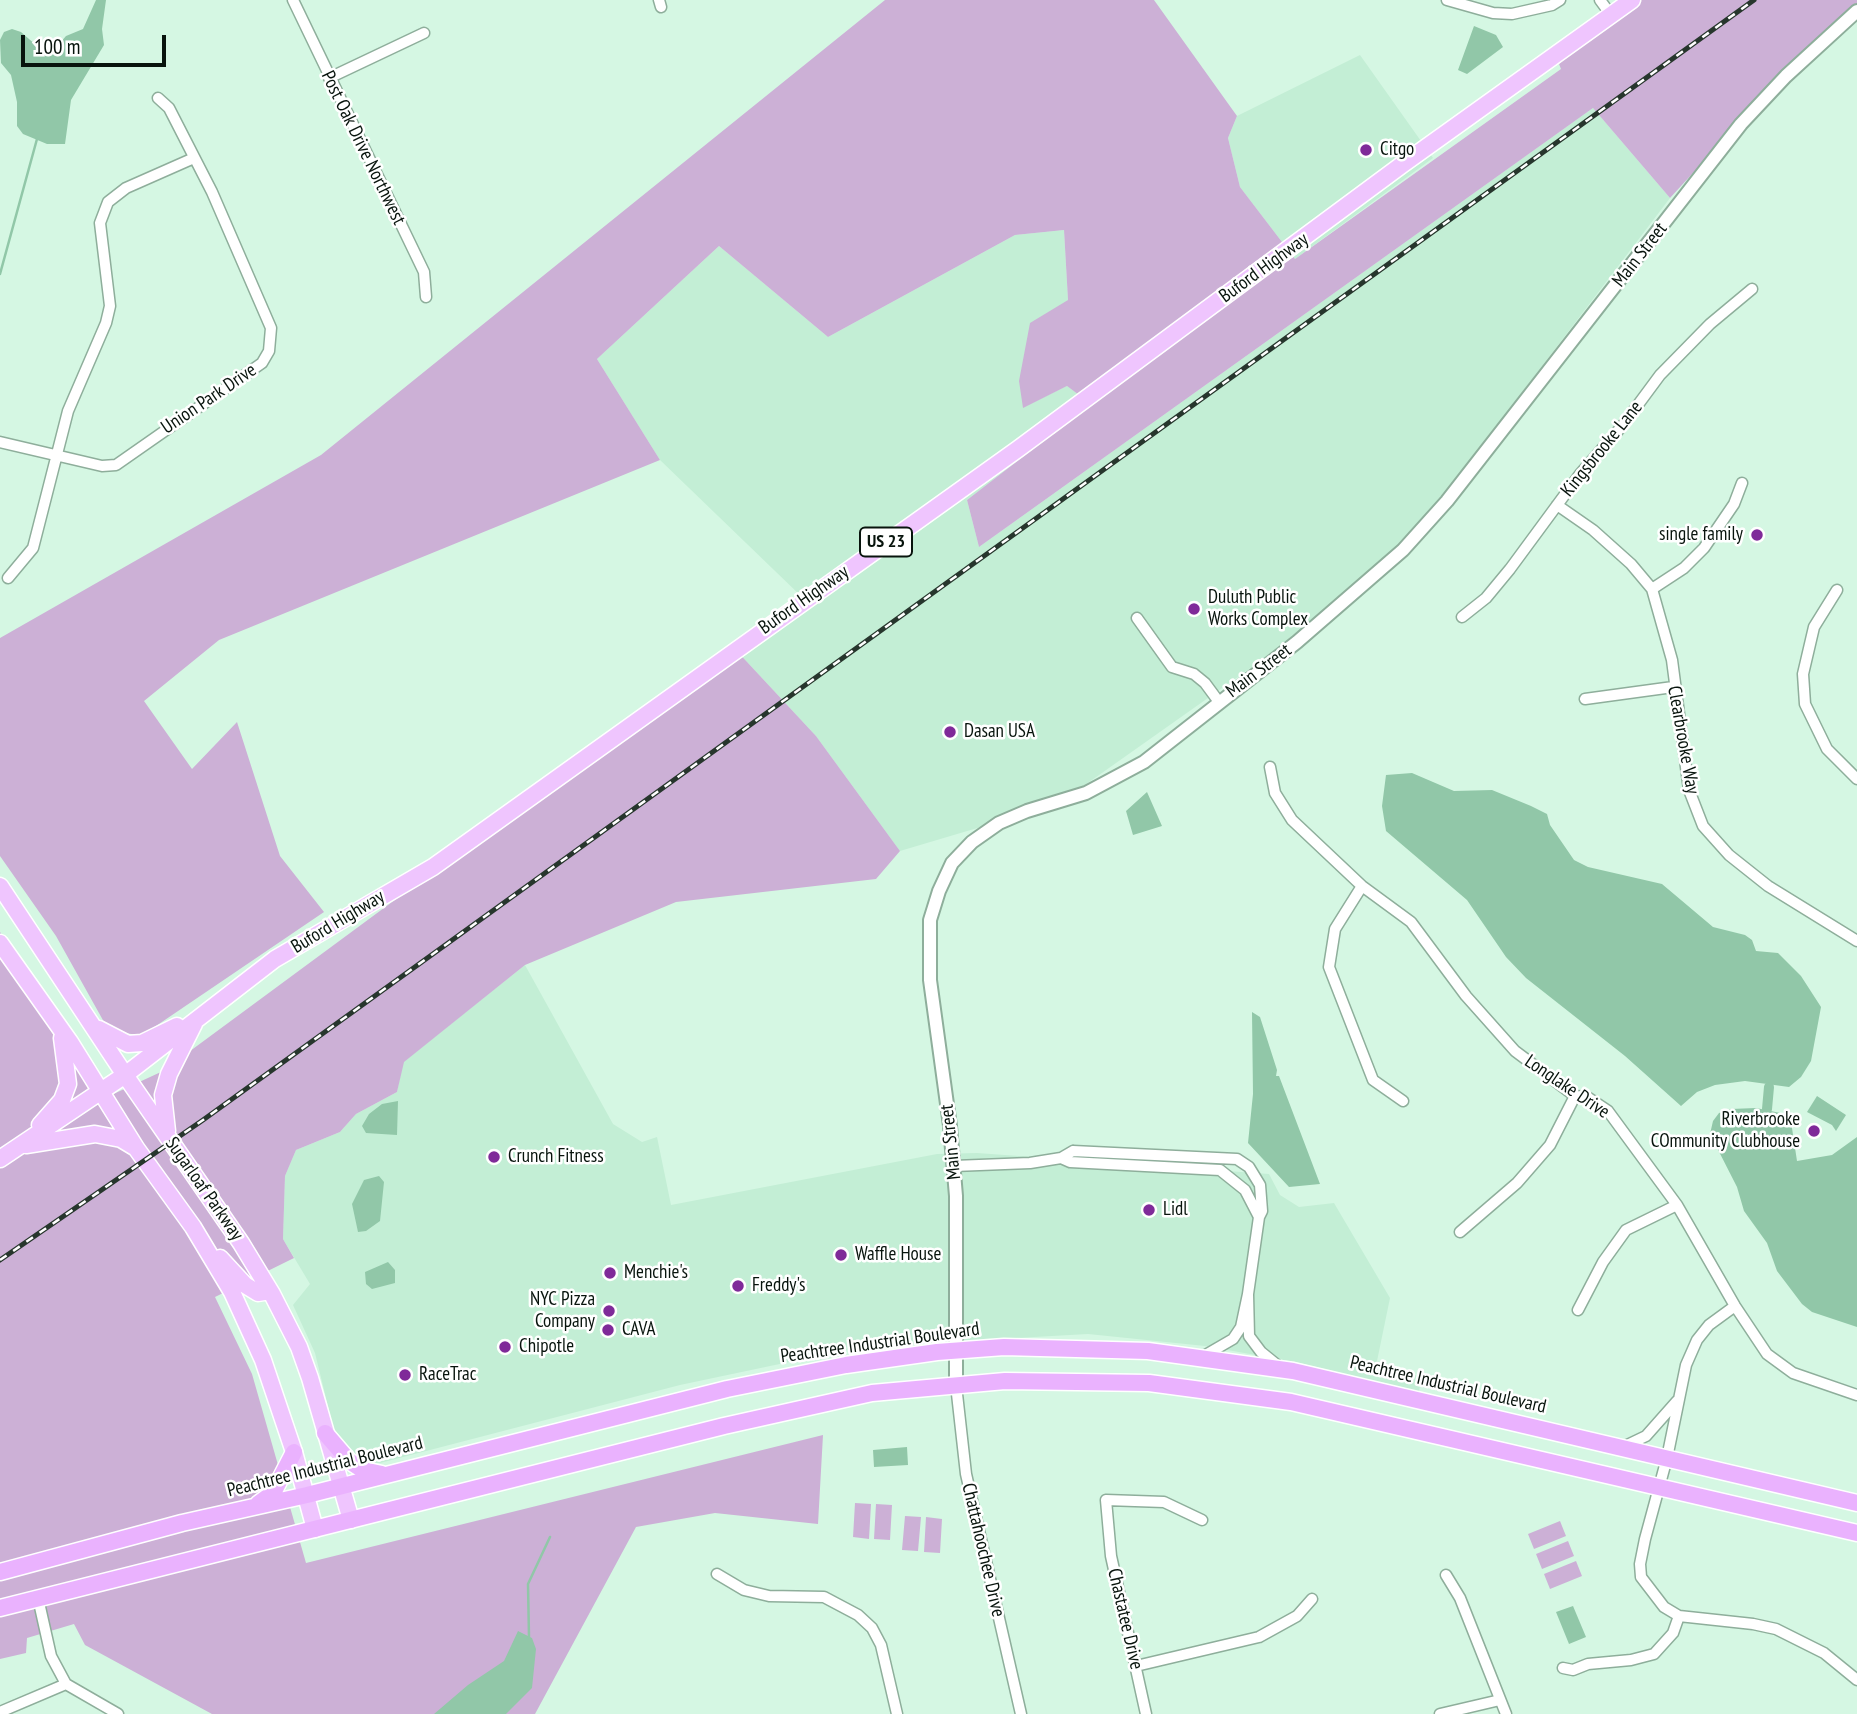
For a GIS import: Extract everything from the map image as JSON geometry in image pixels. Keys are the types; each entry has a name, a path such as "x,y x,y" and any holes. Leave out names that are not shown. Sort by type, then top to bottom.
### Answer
{"highway":[{"name":"Peachtree Industrial Boulevard","path":"0,1572 727,1389 846,1365 955,1350 1064,1346 1148,1351 1282,1370 1857,1503"},
{"path":"0,1608 846,1398 956,1385 1060,1380 1149,1383 1291,1402 1857,1533"},
{"path":"325,1433 349,1461 363,1470 384,1475"},
{"path":"255,1506 273,1493 294,1452"}],"main road":[{"name":"Buford Highway","path":"0,1159 125,1075 275,959 433,867 1018,449 1403,164 1632,0"},
{"name":"Sugarloaf Parkway","path":"0,886 270,1291 299,1347 351,1520"},
{"name":"Sugarloaf Parkway","path":"0,943 60,1029 136,1148 193,1227 251,1329 294,1452 314,1529"},
{"path":"88,1019 114,1039 128,1044 142,1043 196,1020"},
{"path":"168,1137 163,1095 169,1074 196,1020"},
{"path":"23,1144 62,1100 68,1084 68,1064 60,1029"},
{"path":"23,1144 95,1134 121,1139 136,1148"},
{"path":"193,1227 245,1286 258,1293 270,1291"}],"street":[{"name":"Post Oak Drive Northwest","path":"293,0 424,272 426,297"},
{"path":"1447,0 1493,13 1512,14 1552,5 1560,0"},
{"path":"1600,0 1611,15"},
{"name":"Main Street","path":"956,1385 954,1166 930,980 930,920 952,863 972,842 999,823 1027,811 1086,793 1144,762 1331,615 1403,550 1445,505 1741,124 1857,11"},
{"path":"329,78 424,33"},
{"name":"Union Park Drive","path":"0,442 102,466 116,464 262,363 269,351 271,328 194,158 169,108 158,98"},
{"path":"8,578 33,548 68,411 106,323 110,306 100,223 108,202 126,188 194,158"},
{"name":"Kingsbrooke Lane","path":"1462,617 1486,598 1660,375 1694,339 1752,289"},
{"path":"1652,589 1684,568 1704,548 1734,503 1742,483"},
{"name":"Clearbrooke Way","path":"1557,505 1593,530 1631,564 1652,589 1672,660 1673,687 1689,790 1703,826 1729,855 1768,886 1857,941"},
{"path":"1837,590 1814,626 1803,674 1805,704 1827,749 1857,779"},
{"path":"1137,618 1172,667 1194,674 1205,683 1219,702"},
{"path":"1585,699 1673,687"},
{"name":"Longlake Drive","path":"1270,767 1275,793 1292,820 1362,886 1411,922 1466,996 1515,1051 1575,1096 1587,1097 1608,1111 1677,1205 1735,1306 1767,1354 1793,1373 1857,1395"},
{"path":"1362,886 1335,929 1329,967 1373,1080 1402,1101"},
{"path":"1460,1232 1517,1183 1550,1145 1575,1096"},
{"path":"954,1166 1030,1163 1060,1158 1073,1151 1221,1156 1237,1159 1249,1167 1260,1185 1262,1203 1241,1327 1233,1339 1199,1358"},
{"path":"1060,1158 1070,1163 1220,1170 1245,1190 1259,1217"},
{"path":"1578,1310 1603,1262 1626,1230 1677,1205"},
{"path":"1248,1294 1249,1336 1261,1352 1282,1370"},
{"path":"1735,1306 1709,1325 1697,1340 1686,1366 1667,1458 1640,1564 1641,1577 1664,1607 1679,1616 1776,1629 1824,1653 1857,1680"},
{"name":"Chattahoochee Drive","path":"956,1385 966,1474 1021,1714"},
{"path":"1622,1447 1646,1436 1679,1398"},
{"name":"Chastatee Drive","path":"1146,1714 1114,1568 1106,1500 1164,1502 1202,1520"},
{"path":"717,1574 744,1590 769,1596 824,1597 858,1615 872,1628 881,1645 897,1714"},
{"path":"1446,1575 1461,1598 1506,1714"},
{"path":"38,1598 51,1656 66,1684 118,1714"},
{"path":"1136,1666 1259,1637 1297,1616 1312,1599"},
{"path":"1563,1668 1573,1670 1588,1664 1631,1660 1654,1654 1673,1633 1679,1616"},
{"path":"0,1712 66,1684"},
{"path":"1440,1714 1500,1700"}],"shaded area":[{"path":"96,0 106,0 102,29 104,45 71,100 65,144 47,144 23,134 17,126 17,102 11,75 1,63 0,40 4,32 12,29 21,32 45,53 53,51 66,36 83,29"},
{"path":"885,0 1154,0 1237,116 1228,138 1240,187 1295,259 1561,69 1559,64 1623,0 1857,0 1857,12 1747,114 1670,198 1593,108 979,547 967,500 1091,404 1067,386 1023,408 1019,381 1030,323 1068,300 1064,230 1015,235 828,337 719,246 597,359 660,460 219,640 144,701 192,769 237,722 280,856 324,912 139,1035 124,1033 104,1022 56,936 0,856 0,638 321,455"},
{"path":"1474,26 1496,35 1503,47 1467,74 1458,70"},
{"path":"1360,55 1433,158 1295,259 1240,187 1228,138 1237,116"},
{"path":"1593,108 1670,198 1402,550 1300,633 1058,804 900,851 816,736 735,649 803,598 660,460 597,359 719,246 828,337 1015,235 1064,230 1068,300 1023,407 1067,386 1091,404 967,500 979,547"},
{"path":"735,649 816,736 900,851 876,879 676,902 525,965 404,1062 397,1092 356,1114 340,1132 296,1150 285,1176 283,1239 294,1258 215,1297 252,1374 306,1563 823,1435 818,1524 715,1513 636,1527 535,1714 212,1714 85,1645 74,1624 27,1638 26,1653 0,1659 0,932 107,1097 163,1071"},
{"path":"1412,773 1454,791 1492,790 1531,806 1547,814 1550,825 1574,860 1588,867 1662,884 1713,927 1745,935 1752,940 1756,951 1778,953 1801,976 1821,1007 1811,1061 1801,1077 1789,1087 1745,1081 1715,1085 1697,1092 1681,1106 1625,1056 1526,978 1506,957 1467,900 1386,831 1382,806 1386,775"},
{"path":"1147,792 1162,826 1133,835 1126,811"},
{"path":"525,965 613,1124 642,1142 657,1137 671,1205 937,1154 977,1153 1269,1174 1280,1195 1299,1207 1334,1203 1390,1298 1377,1361 1421,1377 1419,1392 1295,1362 1205,1346 1088,1334 926,1343 846,1350 680,1385 380,1463 363,1463 348,1454 336,1439 315,1353 293,1305 310,1284 283,1239 285,1176 296,1150 340,1132 356,1114 397,1092 403,1062"},
{"path":"1252,1012 1260,1017 1277,1070 1276,1076 1279,1076 1320,1184 1289,1187 1248,1143 1253,1094"},
{"path":"1817,1096 1846,1115 1836,1131 1832,1125 1807,1112"},
{"path":"398,1101 397,1135 366,1133 362,1126 369,1114 382,1104"},
{"path":"1756,1108 1790,1115 1797,1161 1832,1155 1857,1137 1857,1327 1812,1312 1802,1304 1777,1271 1767,1243 1744,1211 1737,1187 1710,1134 1713,1121 1719,1113 1731,1109"},
{"path":"379,1176 384,1182 380,1221 366,1231 358,1232 352,1204 364,1180"},
{"path":"388,1262 395,1270 395,1283 372,1289 366,1284 365,1272"},
{"path":"907,1447 908,1465 874,1467 873,1450"},
{"path":"855,1503 871,1504 869,1539 853,1537"},
{"path":"876,1504 892,1505 890,1540 874,1539"},
{"path":"905,1516 921,1517 918,1551 902,1550"},
{"path":"926,1517 942,1519 940,1553 924,1552"},
{"path":"1560,1521 1566,1536 1534,1549 1528,1534"},
{"path":"1568,1541 1574,1556 1542,1569 1536,1554"},
{"path":"1576,1561 1582,1576 1550,1589 1544,1574"},
{"path":"1573,1606 1586,1637 1569,1644 1556,1612"},
{"path":"518,1631 532,1638 536,1649 532,1688 506,1714 434,1714 468,1685 504,1661"}],"waterway":[{"path":"0,274 37,139"},
{"path":"1767,1109 1769,1087"},
{"path":"529,1637 528,1584 550,1537"}],"railway":[{"path":"0,1260 203,1120 1754,0"}],"place":[{"name":"Citgo","path":"1366,150"},
{"name":"single family","path":"1757,535"},
{"name":"Duluth Public Works Complex","path":"1194,609"},
{"name":"Dasan USA","path":"950,732"},
{"name":"Riverbrooke COmmunity Clubhouse","path":"1814,1131"},
{"name":"Crunch Fitness","path":"494,1157"},
{"name":"Lidl","path":"1149,1210"},
{"name":"Waffle House","path":"841,1255"},
{"name":"Menchie's","path":"610,1273"},
{"name":"Freddy's","path":"738,1286"},
{"name":"NYC Pizza Company","path":"609,1311"},
{"name":"CAVA","path":"608,1330"},
{"name":"Chipotle","path":"505,1347"},
{"name":"RaceTrac","path":"405,1375"}]}
